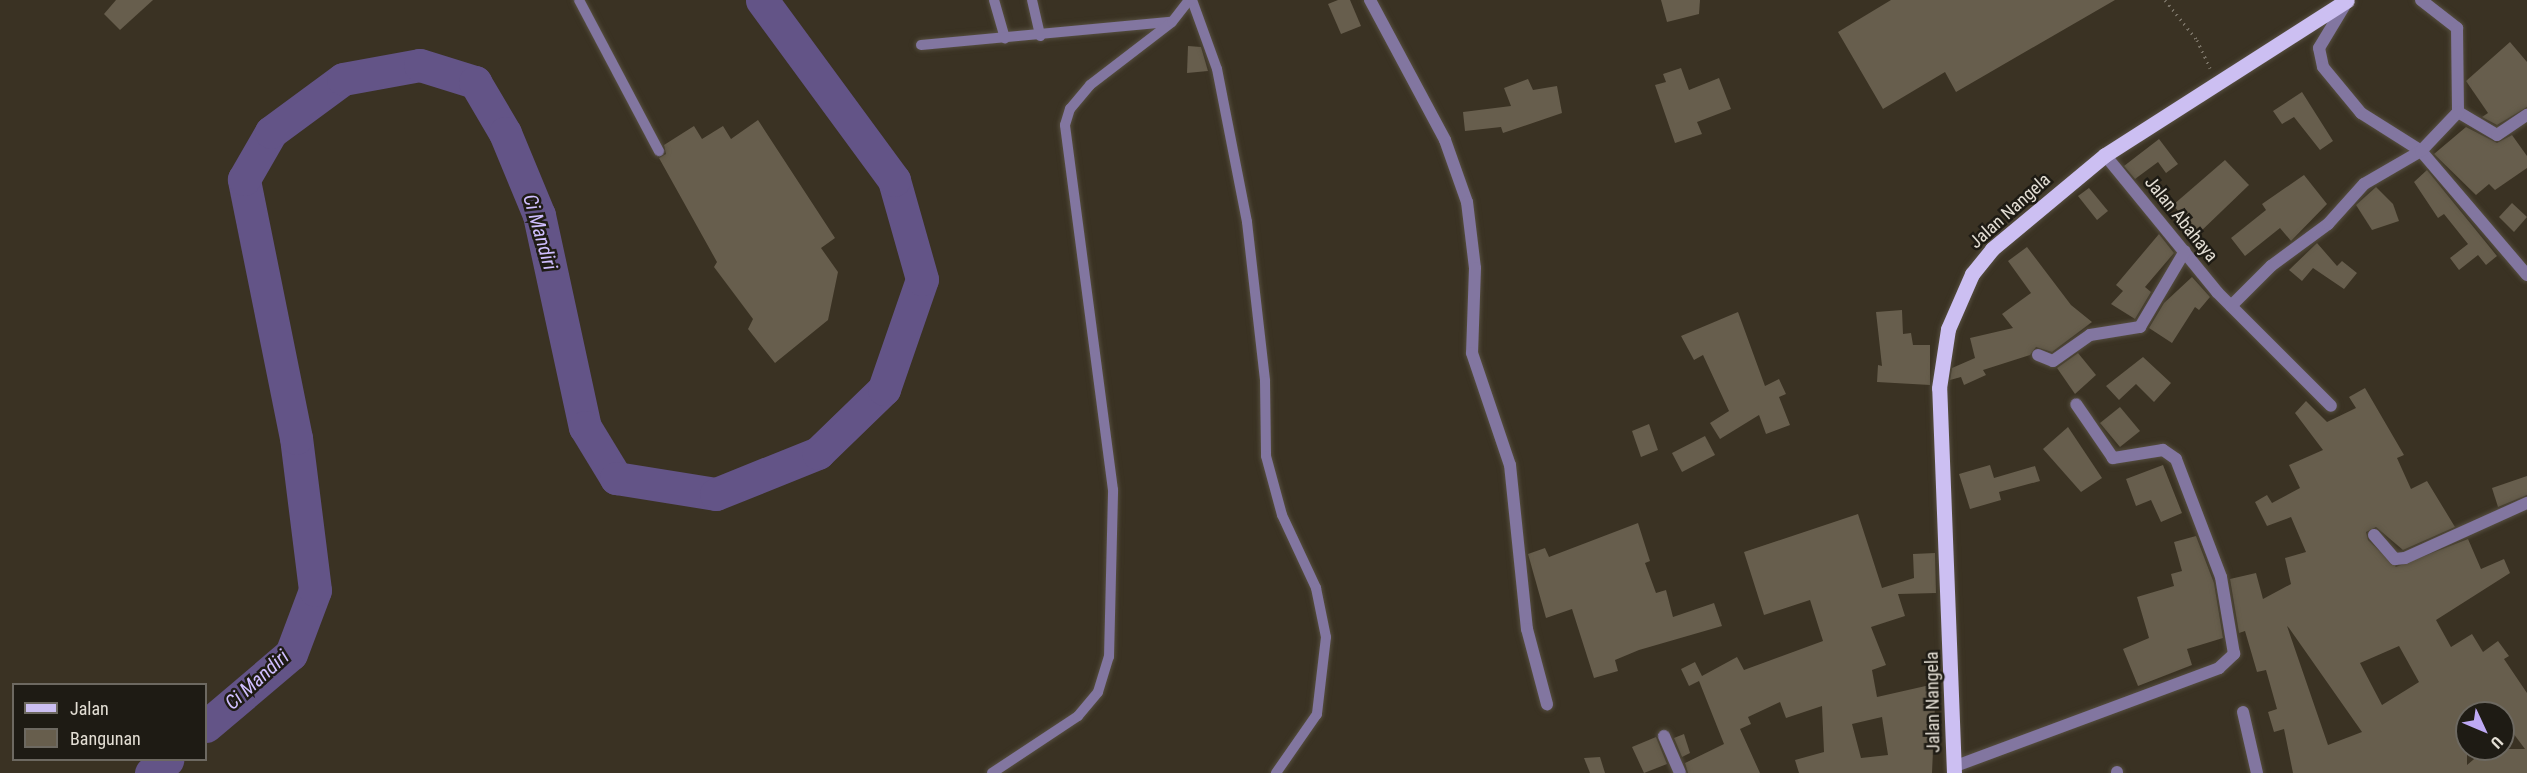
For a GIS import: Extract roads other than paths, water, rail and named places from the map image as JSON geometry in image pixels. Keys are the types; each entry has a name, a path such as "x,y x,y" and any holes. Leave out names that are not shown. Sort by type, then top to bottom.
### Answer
{"main road":[{"name":"Jalan Nangela","path":"1954,770 1939,388 1948,329 1972,274 1992,249 2105,155 2219,85 2347,0"}],"street":[{"path":"1370,0 1445,140 1467,202 1474,268 1472,353 1510,465 1527,629 1547,704"},
{"path":"2347,0 2319,48 2323,68 2361,113 2421,151 2527,275"},
{"path":"2231,306 2271,266 2328,224 2364,184 2421,151 2458,112 2457,28 2421,0"},
{"path":"2458,112 2497,135 2527,115"},
{"name":"Jalan Abahaya","path":"2105,155 2231,306 2331,406"},
{"path":"2038,355 2053,361 2090,335 2140,327 2185,251"},
{"path":"1954,770 2219,668 2234,654 2221,577 2176,459 2163,450 2113,458 2076,404"},
{"path":"2374,535 2395,559 2404,558 2527,503"},
{"path":"2243,712 2257,773"},
{"path":"1664,736 1680,773"}],"lane":[{"path":"579,0 659,151"},
{"path":"994,0 1005,38"},
{"path":"1032,0 1040,36"},
{"path":"992,773 1078,716 1105,677 1113,490 1065,125 1090,86 1172,22 1191,0 1217,69 1247,222 1265,381 1266,456 1282,515 1316,588 1326,637 1317,714 1276,773"},
{"path":"921,45 1040,36 1172,22"}],"waterway":[{"name":"Ci Mandiri","path":"207,725 291,654 315,590 296,438 244,179 271,132 343,79 420,65 475,82 505,133 539,215 585,427 616,478 716,494 818,453 884,389 922,279 894,180 762,0"},
{"name":"Ci Mandiri","path":"151,773 166,761"}]}
